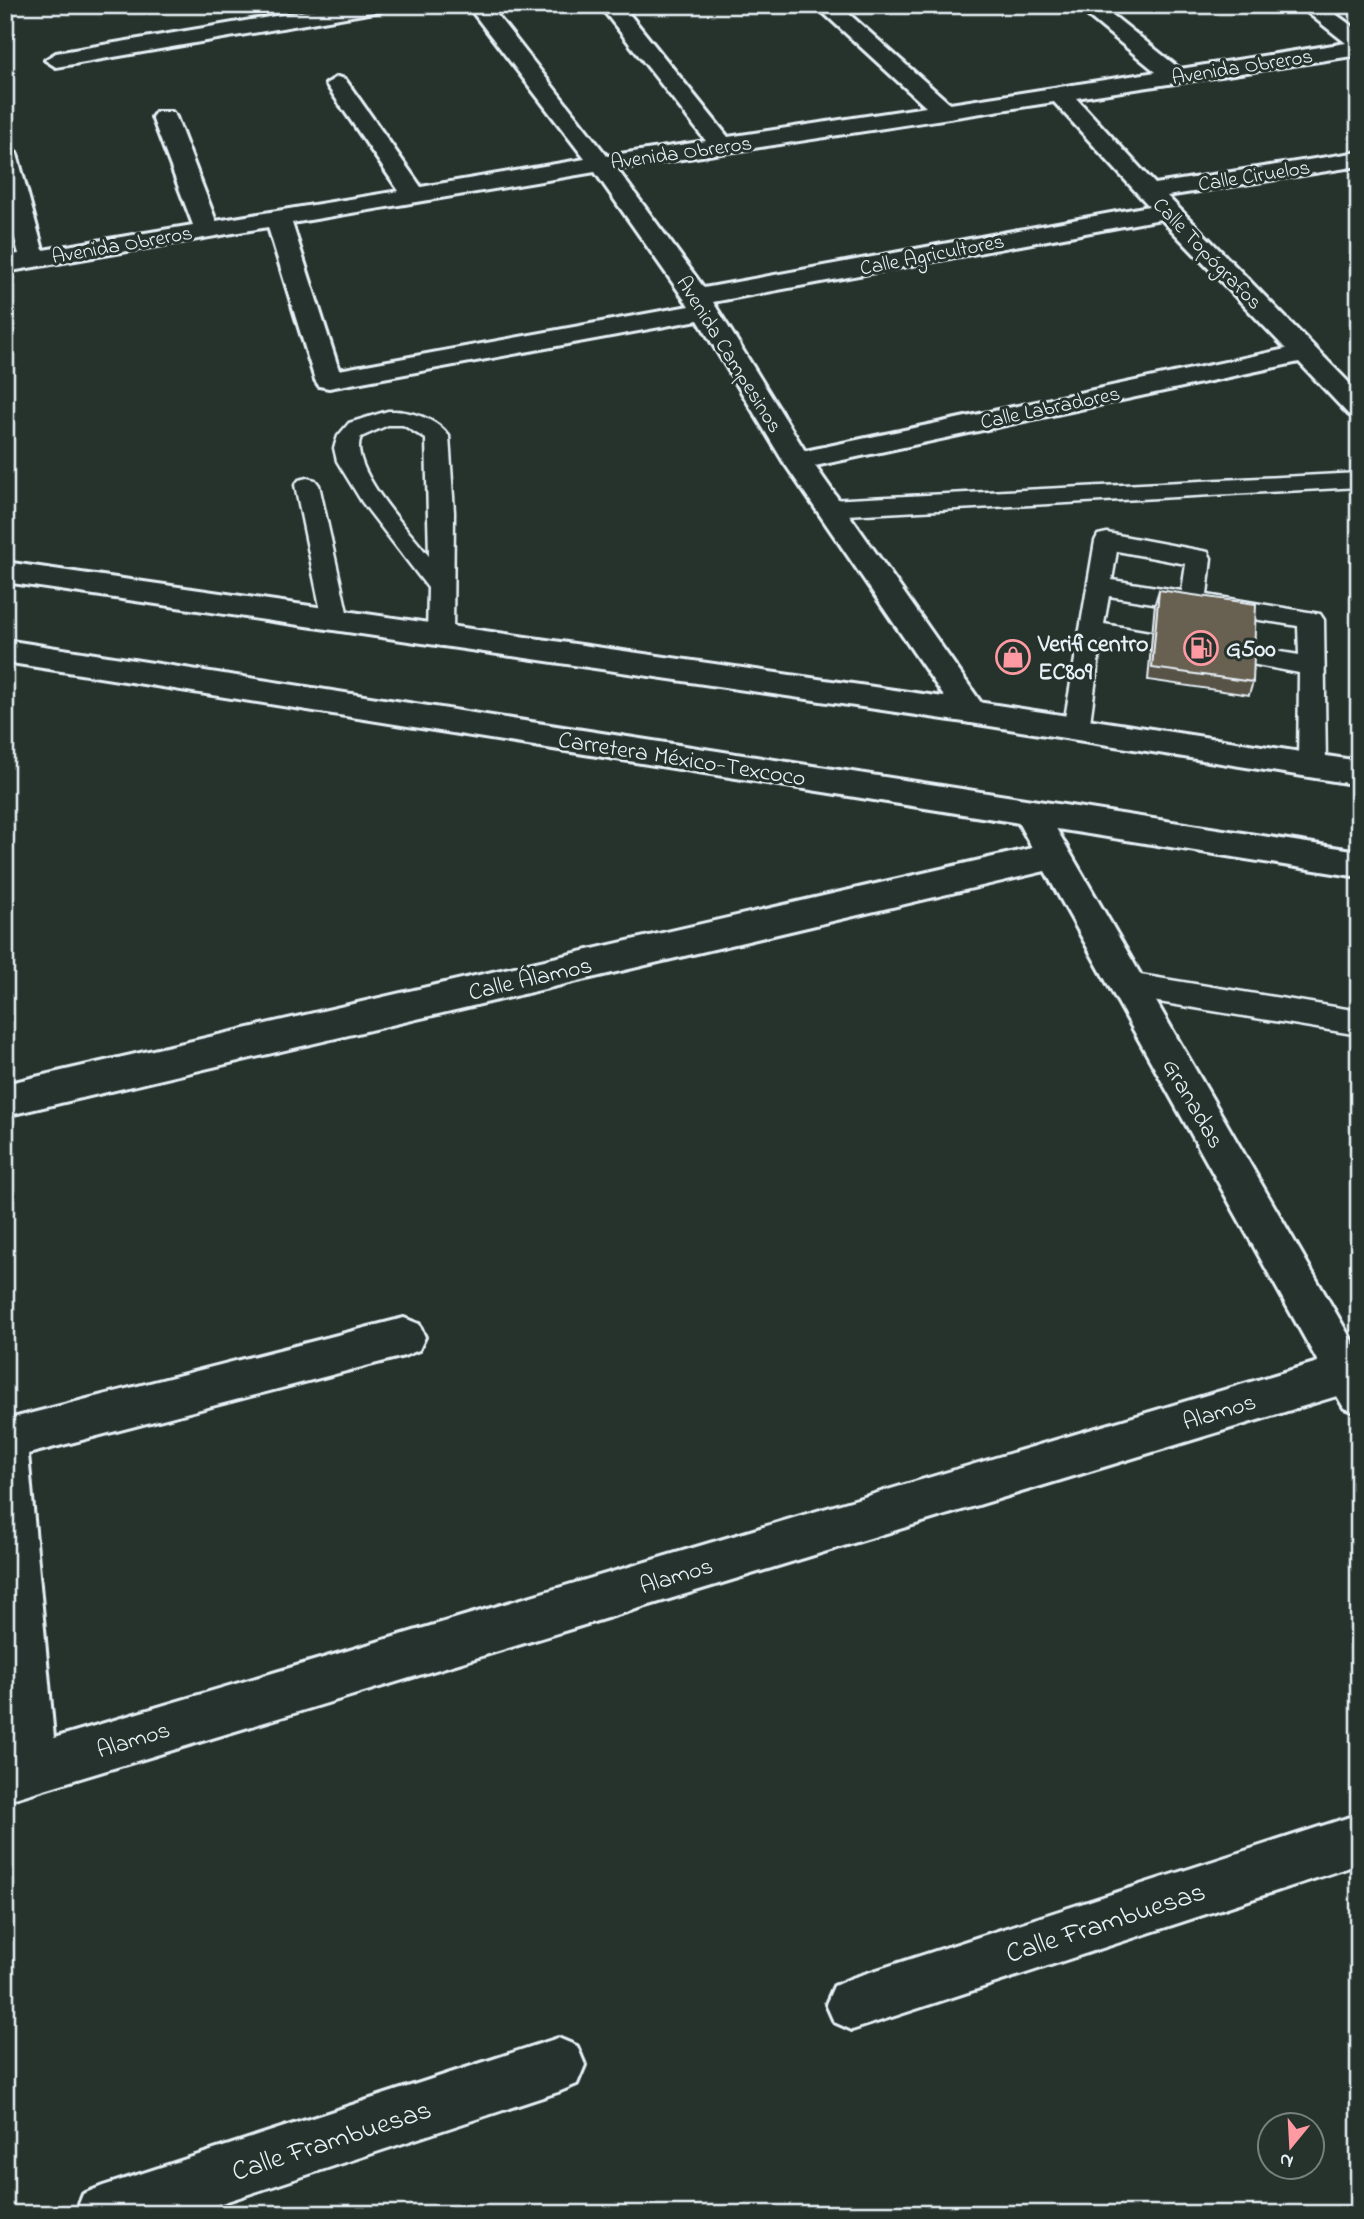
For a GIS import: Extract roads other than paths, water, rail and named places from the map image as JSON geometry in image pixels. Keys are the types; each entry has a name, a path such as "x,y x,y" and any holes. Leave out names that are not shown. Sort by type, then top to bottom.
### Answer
{"main road":[{"path":"56,61 380,5"},
{"name":"Avenida Campesinos","path":"478,5 601,164 701,304 828,508 971,712"},
{"path":"610,5 723,146"},
{"path":"826,5 943,110"},
{"path":"1086,5 1175,76"},
{"path":"1309,5 1359,42"},
{"name":"Avenida Obreros","path":"5,264 601,164 1359,48"},
{"path":"338,84 415,195"},
{"name":"Calle Topógrafos","path":"1061,95 1149,192 1359,409"},
{"path":"164,117 207,230"},
{"path":"5,154 33,259"},
{"name":"Calle Ciruelos","path":"1149,192 1359,159"},
{"name":"Calle Agricultores","path":"277,217 329,380 1167,210"},
{"name":"Calle Labradores","path":"797,461 1304,353"},
{"path":"5,572 971,712 1359,773"},
{"name":"Carretera México-Texcoco","path":"5,651 1359,864"},
{"name":"Granadas","path":"1030,813 1353,1383"},
{"name":"Calle Álamos","path":"5,1100 1054,856"},
{"path":"19,1773 5,1441 404,1337"},
{"name":"Alamos","path":"19,1773 1353,1383"},
{"name":"Calle Frambuesas","path":"852,2004 1359,1839"},
{"name":"Calle Frambuesas","path":"103,2214 558,2065"}],"lane":[{"path":"439,585 358,479 346,450 350,434 364,423 398,416 418,421 437,436 444,487 439,585 440,637"},
{"path":"828,508 1359,480"},
{"path":"307,485 336,621"},
{"path":"1076,730 1090,631 1107,541 1199,558 1194,599"},
{"path":"1098,586 1194,599 1311,620 1312,766"},
{"path":"1090,631 1152,640"},
{"path":"1250,656 1312,666"},
{"path":"1128,985 1359,1023"}],"place":[{"name":"G500","path":"1201,648"},
{"name":"Verificentro EC809","path":"1013,657"}]}
